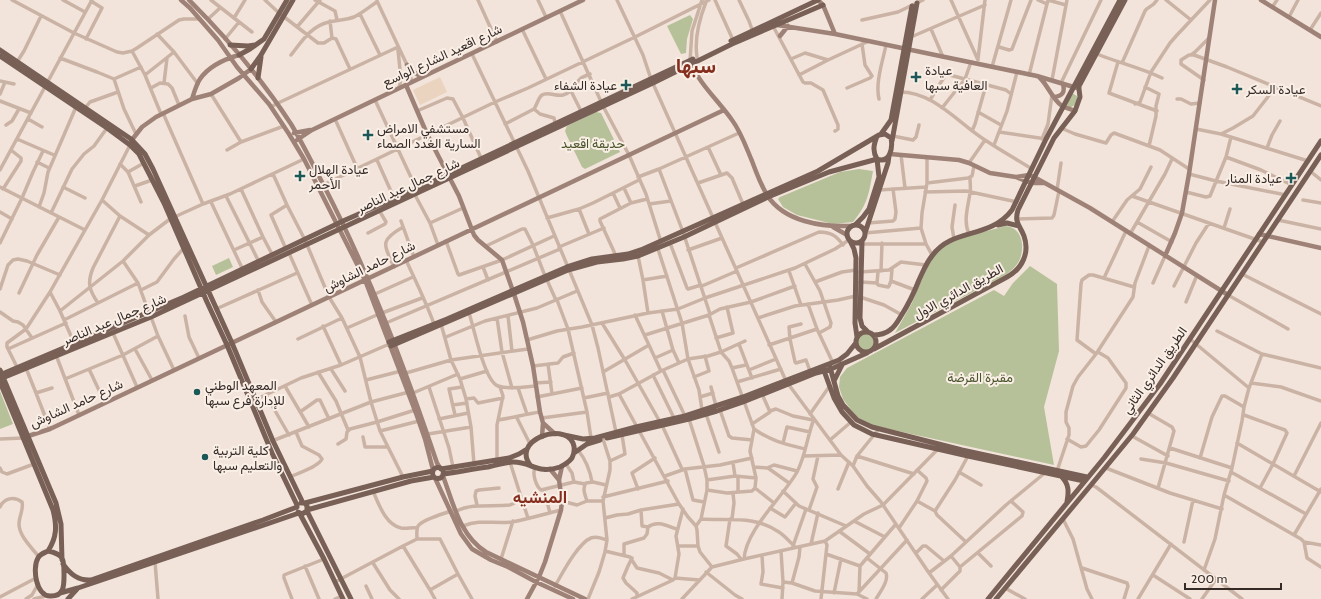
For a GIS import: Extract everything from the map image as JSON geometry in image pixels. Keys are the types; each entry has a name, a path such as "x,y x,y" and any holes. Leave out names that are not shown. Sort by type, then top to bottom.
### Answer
{"main road":[{"path":"251,68 261,55 287,0"},
{"path":"240,54 260,44 293,0"},
{"name":"شارع جمال عبد الناصر","path":"775,24 818,0"},
{"name":"الطريق الدائري الاول","path":"1076,88 1120,0"},
{"name":"الطريق الدائري الاول","path":"1031,176 1032,169 1044,139 1097,54 1125,0"},
{"name":"شارع جمال عبد الناصر","path":"698,59 733,40 823,5"},
{"path":"906,49 911,38 914,5"},
{"path":"831,365 843,364 867,353 874,349 876,342 871,334 862,326 858,297 860,282 855,252 849,239 848,230 863,217 868,208 879,177 877,159 873,149 879,135 891,120 898,92 914,5"},
{"name":"شارع جمال عبد الناصر","path":"305,242 340,230 415,191 754,32"},
{"path":"230,45 248,46 260,44"},
{"path":"0,50 76,107 130,142 139,154 173,218 184,249 230,344"},
{"path":"258,78 261,55"},
{"path":"0,56 85,108 145,154 204,290 216,309 270,442 301,504 307,506 307,510 351,599"},
{"name":"الطريق الدائري الاول","path":"871,334 883,334 890,330 902,315 926,265 940,246 954,239 996,225 1009,214 1060,128 1075,111 1080,97 1076,88"},
{"path":"743,399 762,394 813,372 824,369 845,357 855,344 857,337 858,271 862,242 888,163 893,139 898,92"},
{"name":"شارع جمال عبد الناصر","path":"448,176 481,158 516,144 581,111 603,103"},
{"path":"568,268 638,256 658,245 818,171 879,135 885,134 893,139"},
{"name":"الطريق الدائري الثاني","path":"988,599 1133,420 1190,339 1321,141"},
{"path":"714,220 743,204 767,195 829,172 877,159 884,160 889,155"},
{"name":"الطريق الدائري الثاني","path":"996,599 1062,519 1094,485 1132,436 1196,344 1321,155"},
{"name":"الطريق الدائري الاول","path":"874,349 967,300 1007,278 1016,271 1023,263 1026,247 1024,236 1016,219 1028,182"},
{"name":"شارع جمال عبد الناصر","path":"1,376 17,367 113,333 288,251 337,224 394,198 415,191"},
{"path":"996,225 1007,223 1019,226"},
{"path":"853,226 861,227 864,233"},
{"path":"391,344 568,268 592,259 616,256 670,243 684,234"},
{"path":"849,239 858,243 862,242"},
{"name":"شارع جمال عبد الناصر","path":"204,290 259,262 288,251"},
{"path":"391,344 434,324 469,313 513,292"},
{"name":"شارع جمال عبد الناصر","path":"1,376 56,356 75,346 150,315"},
{"path":"857,337 862,332 871,334"},
{"path":"855,344 860,352 867,353"},
{"path":"834,382 843,364"},
{"path":"831,365 839,398 854,418 876,432"},
{"path":"824,369 829,387 840,409 851,422 862,429 1047,471 1060,476 1086,479"},
{"path":"813,372 827,379"},
{"path":"1,376 58,510 63,562 64,586 62,593 65,599"},
{"path":"26,437 34,464 51,504 55,518 56,534 53,544 48,551 39,557 36,563 37,586 48,597 55,596 300,513 304,514 307,510 411,481 440,478 442,472 453,467 518,455 542,437 554,434 578,438 591,438 637,429 718,408 787,383"},
{"path":"661,423 674,418 687,417"},
{"path":"442,472 510,462 515,462 540,470 550,469 564,465 576,451 592,442 622,435 637,429"},
{"path":"564,435 570,439 576,451"},
{"path":"270,442 290,476 301,504"},
{"path":"528,446 526,458 533,467"},
{"path":"939,447 968,456 1047,471 1057,471 1086,479"},
{"path":"48,551 56,554 71,575 80,579 90,580 263,520 301,504 438,468 442,472"},
{"path":"433,470 434,478"},
{"path":"1060,476 1068,485 1067,502"},
{"path":"301,504 297,510 324,559 342,597"},
{"path":"68,599 78,588"}],"street":[{"path":"12,0 74,33 117,52 124,53 132,51 179,20 199,20 207,18 220,8"},
{"path":"63,0 85,12"},
{"path":"0,170 92,0 102,8 86,38"},
{"path":"211,0 252,32"},
{"path":"234,18 245,0"},
{"path":"265,0 281,15 320,44 332,38"},
{"path":"297,27 318,0 335,11 338,20"},
{"path":"371,0 376,2 407,65 412,82"},
{"path":"478,0 497,42"},
{"path":"538,0 546,17"},
{"name":"شارع اقعيد الشارع الواسع","path":"312,130 583,0"},
{"path":"617,0 643,55 652,81 787,383 841,455 854,466 867,486 879,498 948,599"},
{"path":"715,0 733,40"},
{"path":"739,0 754,32"},
{"path":"818,0 823,5 835,34"},
{"path":"862,20 889,15 924,0"},
{"path":"952,0 978,62"},
{"path":"978,62 985,0"},
{"path":"992,67 999,47 1011,0"},
{"path":"999,47 1009,50 1012,49 1030,0"},
{"path":"1038,0 1066,5"},
{"path":"1052,80 1067,0"},
{"path":"1053,96 1060,96 1063,94 1064,88 1062,83 1101,0"},
{"path":"1157,0 1154,5 1144,11 1120,63 1109,93 1157,111"},
{"path":"1166,0 1191,20"},
{"path":"1135,104 1140,102 1151,72 1177,34 1210,0"},
{"path":"1153,283 1172,242 1182,213 1204,80 1215,0"},
{"path":"1261,0 1321,37"},
{"path":"1273,6 1277,0"},
{"path":"1289,17 1298,0"},
{"path":"185,1 207,18 230,45 240,54 299,138 345,227 428,434 437,463 442,472 461,534 472,549 491,560 573,599"},
{"path":"185,1 199,20 218,40 237,67 271,107 290,134 375,294 380,314 386,323 391,344"},
{"path":"323,185 377,160 427,134 635,37 705,1"},
{"path":"697,72 697,30 705,1"},
{"path":"705,1 692,31 690,62 704,85 733,120 767,195 779,209 789,215 831,226 853,226"},
{"path":"1029,74 1048,1"},
{"path":"291,55 307,34 318,25 330,21 351,18 360,14 376,2"},
{"path":"911,38 985,5"},
{"path":"560,11 629,155 649,204 658,245 682,323 688,359 718,452"},
{"path":"1310,30 1321,13"},
{"path":"360,14 380,55"},
{"path":"17,62 41,16"},
{"path":"330,21 332,38"},
{"path":"225,39 239,22"},
{"path":"775,24 886,44 943,57 978,62 992,67 1037,76 1076,88"},
{"path":"775,24 803,83 811,83 823,90 838,125 838,129 835,132"},
{"path":"780,36 788,26"},
{"path":"522,29 546,79"},
{"path":"931,29 943,57"},
{"path":"157,34 174,52 198,84"},
{"path":"1204,80 1181,64 1181,60 1195,52 1210,37"},
{"path":"332,38 338,40 350,70"},
{"path":"799,75 869,41"},
{"path":"847,88 872,76 865,65 862,44"},
{"path":"879,98 878,85 886,44"},
{"path":"271,107 398,47"},
{"path":"398,47 401,79 399,88"},
{"path":"132,51 145,74 203,204"},
{"path":"145,74 174,52"},
{"path":"791,59 805,53 828,60"},
{"path":"192,99 201,78 210,68 240,54"},
{"path":"472,54 516,144 592,325 616,432"},
{"path":"1097,54 1120,63 1151,72 1162,78"},
{"path":"1191,55 1227,67 1321,106"},
{"path":"60,58 114,79 141,67"},
{"path":"164,83 167,58"},
{"path":"942,108 965,79 971,62"},
{"path":"407,65 412,71 422,77"},
{"path":"17,367 8,349 7,343 26,329 50,292 102,200 130,142 136,134 142,127 162,114 192,99 211,94 244,75 251,68"},
{"path":"994,145 1012,94 1017,72"},
{"path":"505,124 534,109 539,98 543,94 562,95 571,91 581,78 590,74"},
{"path":"930,100 946,74 1006,90 1012,94"},
{"path":"1037,76 1043,81 1053,96 1063,107 1075,111"},
{"path":"114,79 124,109 136,134"},
{"path":"0,81 14,84"},
{"path":"0,94 5,82"},
{"path":"151,88 164,83 170,86 179,105"},
{"path":"406,85 427,134 476,238 502,260 520,313 527,340 533,366 540,412 543,421 554,434"},
{"path":"972,131 986,85"},
{"path":"1145,87 1159,94 1156,106 1157,111 1149,146"},
{"path":"1221,134 1253,116 1275,87"},
{"path":"571,91 581,111"},
{"path":"85,108 90,102 118,92"},
{"path":"898,92 922,95 985,140 1032,169"},
{"path":"211,94 241,142"},
{"path":"999,132 1044,139 1053,96"},
{"path":"417,111 447,98 453,99 481,158"},
{"path":"1177,99 1181,99 1190,104 1200,103"},
{"path":"374,100 398,149 438,245"},
{"path":"0,101 31,113"},
{"path":"39,207 44,193 49,168 76,107"},
{"path":"6,125 12,120 19,109"},
{"path":"534,109 543,116 554,118 556,123"},
{"name":"شارع حامد الشاوش","path":"26,437 50,429 724,110"},
{"path":"978,112 1001,125"},
{"path":"28,119 42,127"},
{"path":"335,119 357,168"},
{"path":"1267,148 1272,135 1280,122"},
{"path":"893,139 913,140 916,137 919,125"},
{"path":"227,150 241,142 284,126"},
{"path":"51,213 63,187 79,159 94,146 107,128"},
{"path":"1060,128 1106,143 1110,135 1114,134 1162,151 1189,171 1216,181 1286,195"},
{"path":"1196,129 1232,137 1308,161"},
{"path":"290,134 312,130"},
{"path":"293,141 312,130"},
{"path":"547,218 578,209 613,194 639,178 739,133"},
{"path":"1186,192 1208,197 1211,194 1226,157 1232,137"},
{"path":"18,139 54,155"},
{"path":"969,163 985,140"},
{"path":"708,147 721,175"},
{"path":"11,150 21,158 21,161 1,188 85,230"},
{"path":"0,243 43,151"},
{"path":"889,155 959,160 990,173 1031,176 1090,208 1222,291 1288,329"},
{"path":"901,155 905,188"},
{"path":"927,157 927,183 921,228 926,244 932,255"},
{"path":"1226,157 1261,170 1292,185"},
{"path":"60,311 122,261 149,235 173,218 203,204 242,189 304,159"},
{"path":"1104,278 1128,232 1138,222 1150,202 1172,159"},
{"path":"377,160 394,198"},
{"path":"38,162 49,168"},
{"path":"1016,219 1052,218 1054,215 1061,163"},
{"path":"120,164 128,172 141,202"},
{"path":"128,172 144,164"},
{"path":"969,234 966,226 966,216 970,192 970,178 972,176 974,166"},
{"path":"1112,222 1125,203 1140,188 1151,167"},
{"path":"659,169 684,234 721,352 729,361 738,382 754,429 750,451 756,478 755,488"},
{"path":"1310,171 1321,180"},
{"path":"698,183 727,173 730,174 743,204"},
{"path":"273,174 329,297 342,318 360,357 380,431 403,477"},
{"path":"1016,176 1028,182 1045,183"},
{"path":"927,183 970,178"},
{"path":"135,186 152,180"},
{"path":"63,187 85,198"},
{"path":"624,188 631,203"},
{"path":"879,190 926,188"},
{"path":"242,189 273,256"},
{"path":"868,223 893,221 896,212 893,189"},
{"path":"925,192 970,192 1017,202"},
{"path":"613,194 620,208"},
{"path":"226,196 259,262"},
{"path":"1132,196 1224,228 1321,248"},
{"path":"616,256 600,219 631,203 647,199"},
{"path":"102,200 120,216 149,235"},
{"path":"1304,200 1321,203"},
{"path":"649,204 671,201"},
{"path":"211,202 243,270"},
{"path":"287,205 271,215 312,305"},
{"path":"954,239 952,227 955,205"},
{"path":"430,223 463,208"},
{"path":"578,209 589,234"},
{"path":"368,233 386,224 379,210"},
{"path":"1224,228 1230,210"},
{"path":"0,212 12,219"},
{"path":"98,303 89,288 90,275 120,216"},
{"path":"19,293 59,217"},
{"path":"1278,220 1321,229"},
{"path":"401,221 414,256"},
{"path":"1138,222 1172,242"},
{"path":"1174,286 1183,267 1210,223"},
{"path":"527,340 551,332 602,323 635,315 678,309 705,298 789,271 843,245 849,239 831,226"},
{"path":"394,266 386,249 385,242 386,238 390,234 403,227"},
{"path":"386,323 488,280 604,228"},
{"path":"864,233 921,228"},
{"path":"486,246 524,229 526,230 568,329 582,388 591,438"},
{"path":"670,243 688,289 701,286 819,232 834,234 843,245"},
{"path":"446,241 459,275 502,260 554,236"},
{"path":"1258,236 1263,242"},
{"path":"234,250 263,237"},
{"path":"688,250 722,238"},
{"path":"862,242 882,244 926,244"},
{"path":"877,283 880,272 882,244"},
{"path":"1057,471 1069,431 1066,422 1066,412 1070,395 1078,377 1097,353 1133,297 1134,287 1149,246"},
{"path":"141,290 157,282 174,259 184,249"},
{"path":"638,256 648,313"},
{"path":"0,287 8,265 10,262 18,259 60,275"},
{"path":"406,260 422,298 427,305 434,324"},
{"path":"122,261 138,283 158,336 174,370"},
{"path":"815,282 842,272 880,272 892,269 901,262 926,265"},
{"path":"769,345 818,331 832,325 824,302 805,264"},
{"path":"483,267 488,280"},
{"path":"860,282 877,283 878,286 888,287 890,286 892,269"},
{"path":"789,271 801,305"},
{"path":"216,309 297,273"},
{"path":"1242,274 1321,314"},
{"path":"1067,439 1081,447 1086,446 1099,430 1126,388 1126,383 1108,358 1097,353 1078,340 1082,280 1089,275 1134,287"},
{"path":"1186,302 1197,275"},
{"path":"643,280 667,276"},
{"path":"375,294 413,277"},
{"path":"891,281 915,290"},
{"path":"8,349 65,322 98,303 138,283"},
{"path":"645,335 727,307 751,302 795,286"},
{"path":"258,290 262,302 276,322"},
{"path":"446,337 497,318 520,313 577,291"},
{"path":"50,292 75,346"},
{"path":"758,318 801,305 858,297 884,305 902,315"},
{"path":"347,328 422,298"},
{"path":"808,304 831,365"},
{"path":"716,338 733,333 727,307"},
{"path":"662,311 673,350 679,363"},
{"path":"0,312 12,321 19,323 26,329 32,338"},
{"path":"469,313 480,355 494,384 500,387 518,388 551,382"},
{"path":"635,315 655,358 687,417 704,466 707,480 707,490 701,519 696,526"},
{"path":"185,316 189,337 199,358"},
{"path":"508,316 512,351"},
{"path":"298,339 342,318"},
{"path":"497,318 502,352 512,388"},
{"path":"441,323 451,360 460,379 466,401 471,427 474,464"},
{"path":"602,323 661,423 684,469 693,500 704,502"},
{"path":"801,324 789,327 795,362 806,360 813,372"},
{"path":"323,326 341,365"},
{"path":"1217,331 1262,354 1321,368"},
{"path":"113,333 136,387"},
{"path":"65,379 123,355 158,336"},
{"path":"1190,339 1249,388"},
{"path":"584,398 619,394 638,382 688,359 721,352 745,341"},
{"path":"253,402 301,378 331,369 391,344"},
{"path":"739,344 752,378"},
{"path":"603,372 649,345"},
{"path":"135,349 152,380"},
{"path":"366,380 451,360 528,349"},
{"path":"655,358 673,350"},
{"path":"533,366 558,362 563,357 574,353"},
{"path":"1204,570 1215,539 1224,496 1232,470 1244,415 1244,406 1262,354"},
{"path":"56,356 79,415"},
{"path":"694,377 709,371 705,356"},
{"path":"749,370 776,359"},
{"path":"548,364 552,394"},
{"path":"732,368 746,365"},
{"path":"26,368 50,429"},
{"path":"89,369 105,403"},
{"path":"331,369 344,391"},
{"path":"738,382 780,369"},
{"path":"460,379 487,371"},
{"path":"318,372 332,394 348,430 346,439 338,444"},
{"path":"270,442 371,402 429,387 458,374"},
{"path":"653,375 674,418"},
{"path":"1251,383 1281,387 1321,401"},
{"path":"285,386 309,427"},
{"path":"429,387 444,431 453,467"},
{"path":"455,415 449,389 462,387"},
{"path":"497,460 497,430 503,398 500,387"},
{"path":"712,387 718,408 729,436 732,438 752,440"},
{"path":"810,414 829,387"},
{"path":"36,393 52,388"},
{"path":"518,388 527,414"},
{"path":"537,397 582,388"},
{"path":"411,392 433,470"},
{"path":"700,397 713,393"},
{"path":"619,394 637,429 668,481 679,504 696,526 700,552 712,568"},
{"path":"762,394 770,411"},
{"path":"266,395 289,435"},
{"path":"1200,458 1212,417 1222,396 1225,396 1244,406"},
{"path":"453,405 474,398 478,403 503,398"},
{"path":"300,412 317,400 320,400 329,419"},
{"path":"752,424 770,413 770,411 776,409 793,416 814,420"},
{"path":"348,430 415,410"},
{"path":"498,420 517,418 527,414 540,412"},
{"path":"543,421 587,412"},
{"path":"439,419 468,413"},
{"path":"1148,413 1174,429 1168,456 1158,488"},
{"path":"1244,415 1285,430 1287,433 1260,488"},
{"path":"517,418 528,446"},
{"path":"743,559 746,547 760,523 797,471 804,456 814,420"},
{"path":"380,431 419,421"},
{"path":"542,437 543,421"},
{"path":"830,440 851,422"},
{"path":"1294,476 1321,423"},
{"path":"428,434 471,427"},
{"path":"783,443 787,427 810,432"},
{"path":"754,429 766,437 805,449"},
{"path":"290,476 321,462 322,459 320,455 302,446 296,432"},
{"path":"854,466 857,456 876,432"},
{"path":"610,460 625,454 622,435"},
{"path":"1132,436 1168,456"},
{"path":"0,440 26,437"},
{"path":"363,437 365,447 388,447"},
{"path":"588,599 599,572 607,540 603,499 610,470 610,460 603,439"},
{"path":"1237,443 1321,490 1294,535"},
{"path":"684,598 706,572 712,568 743,559 781,551 794,546 800,547 825,541 854,521 883,505 939,447"},
{"path":"1170,448 1232,470 1306,514"},
{"path":"576,451 585,459 585,462 591,471 592,482"},
{"path":"804,456 841,455"},
{"path":"794,546 817,487 813,479 818,456"},
{"path":"857,456 914,474"},
{"path":"935,511 968,456"},
{"path":"638,489 632,473 655,458"},
{"path":"665,476 684,469 733,463 752,458"},
{"path":"1141,459 1166,463 1229,481"},
{"path":"510,462 528,518"},
{"path":"838,489 849,462"},
{"path":"733,463 737,477 738,492"},
{"path":"0,468 2,472 7,474 34,464"},
{"path":"559,483 564,465 572,473 574,482"},
{"path":"754,467 768,468 776,465 797,471"},
{"path":"533,467 533,474 538,488 541,490 559,483 574,482 585,484 592,482 606,485"},
{"path":"768,468 789,483"},
{"path":"1106,468 1158,488 1222,509"},
{"path":"527,599 545,562 561,510 562,501 559,483 550,469"},
{"path":"899,528 917,502 927,481 926,478 917,470"},
{"path":"929,573 952,556 1011,501 1047,471"},
{"path":"959,472 981,485"},
{"path":"707,480 737,477 756,478"},
{"path":"434,478 463,526 465,532 475,544 486,552 585,599"},
{"path":"1086,479 1242,599"},
{"path":"562,501 577,505 587,501 603,499 668,481"},
{"path":"585,484 584,489 587,501"},
{"path":"477,505 475,496 476,491 499,488"},
{"path":"707,490 738,492 752,491 755,488"},
{"path":"755,488 774,503"},
{"path":"544,490 550,513"},
{"path":"373,491 384,515 392,525 403,529 410,527 417,528"},
{"path":"783,491 799,506 846,526"},
{"path":"733,492 734,503 726,546 743,559"},
{"path":"1224,496 1304,542 1321,545"},
{"path":"417,539 417,528 420,524 427,520 465,507 477,505 510,505 522,497"},
{"path":"0,507 2,502 8,499 15,498 22,502 23,506 19,524 20,530 39,557"},
{"path":"1184,542 1193,500"},
{"path":"941,590 960,571 960,567 1022,516 1023,512 1011,501"},
{"path":"917,502 935,511 937,515 966,542"},
{"path":"770,508 785,518 796,503"},
{"path":"605,518 679,504"},
{"path":"674,579 679,554 679,546 676,538 677,529 683,509"},
{"path":"463,526 485,521 513,522 561,510"},
{"path":"641,510 642,526 648,527 651,524 658,523 677,529"},
{"path":"811,544 818,513"},
{"path":"701,519 731,519 760,523 779,532 794,546"},
{"path":"1062,519 1073,539 1087,589 1092,599"},
{"path":"854,521 885,537"},
{"path":"501,559 513,522"},
{"path":"858,593 860,566 896,524"},
{"path":"624,555 624,544 644,538 647,534 648,527"},
{"path":"839,531 870,554"},
{"path":"555,586 582,544 596,537 607,540"},
{"path":"335,582 417,539 440,539 472,599"},
{"path":"858,593 907,540"},
{"path":"822,599 826,554 825,541"},
{"path":"1304,542 1308,558 1321,567"},
{"path":"1138,599 1171,544"},
{"path":"403,546 435,599"},
{"path":"679,546 698,546"},
{"path":"916,553 923,546 926,546 944,561"},
{"path":"792,583 800,547"},
{"path":"605,551 632,558"},
{"path":"781,551 783,582 782,599"},
{"path":"978,552 990,566"},
{"path":"826,554 860,566"},
{"path":"762,555 763,570 761,584 783,588"},
{"path":"952,556 960,567"},
{"path":"632,558 634,565 637,568 659,573 674,579 699,580"},
{"path":"632,558 623,578 626,583 637,593 637,596"},
{"path":"867,558 881,569 886,575 887,579 876,599"},
{"path":"292,599 284,575 324,559"},
{"path":"834,593 841,559"},
{"path":"155,562 158,599"},
{"path":"373,562 390,590 398,599"},
{"path":"305,566 319,599"},
{"path":"1082,568 1127,583 1128,586 1124,599"},
{"path":"706,572 734,597 742,599"},
{"path":"430,590 458,574"},
{"path":"1152,575 1190,599"},
{"path":"0,597 36,578"},
{"path":"632,599 674,579"},
{"path":"1202,599 1216,579"},
{"path":"783,582 792,583 807,589 822,592 858,593 867,599"},
{"path":"922,599 937,585"},
{"path":"26,599 32,596 37,586"},
{"path":"366,586 372,599"},
{"path":"1005,588 1025,599"},
{"path":"34,599 48,597"},
{"path":"335,599 342,597"}],"green space":[{"path":"690,15 693,19 687,39 686,53 681,54 667,26"},
{"path":"1072,93 1077,96 1077,103 1069,108 1067,105"},
{"name":"حديقة اقعيد","path":"596,112 601,113 620,152 585,169 582,167 565,131 567,126"},
{"path":"859,169 873,171 865,204 853,222 833,224 797,215 783,207 778,199 840,172"},
{"path":"1006,226 1016,230 1022,243 1020,259 1013,269 1007,274 895,333 912,303 935,252 952,240"},
{"path":"229,258 233,267 216,275 212,266"},
{"name":"مقبرة القرضة","path":"1030,266 1057,284 1059,351 1044,407 1054,465 870,425 857,418 843,399 839,387 840,377 847,368 994,290 1004,296 1013,283"},
{"path":"866,334 872,336 874,342 872,348 866,350 860,348 858,342 860,336"},
{"path":"0,391 13,424 0,429"}],"shaded area":[{"path":"440,77 447,92 420,105 413,90"}],"place":[{"name":"عيادة العافية سبها","path":"916,77"},
{"name":"عيادة الشفاء","path":"626,85"},
{"name":"عيادة السكر","path":"1237,89"},
{"name":"مستشفي الامراض السارية الغدد الصماء","path":"368,135"},
{"name":"عيادة الهلال الأحمر","path":"300,176"},
{"name":"عيادة المنار","path":"1291,178"},
{"name":"المعهد الوطني للإدارة فرع سبها","path":"197,392"},
{"name":"كلية التربية والتعليم سبها","path":"205,457"}],"district":[{"name":"سبها","path":"696,66"},
{"name":"المنشيه","path":"540,497"}]}
